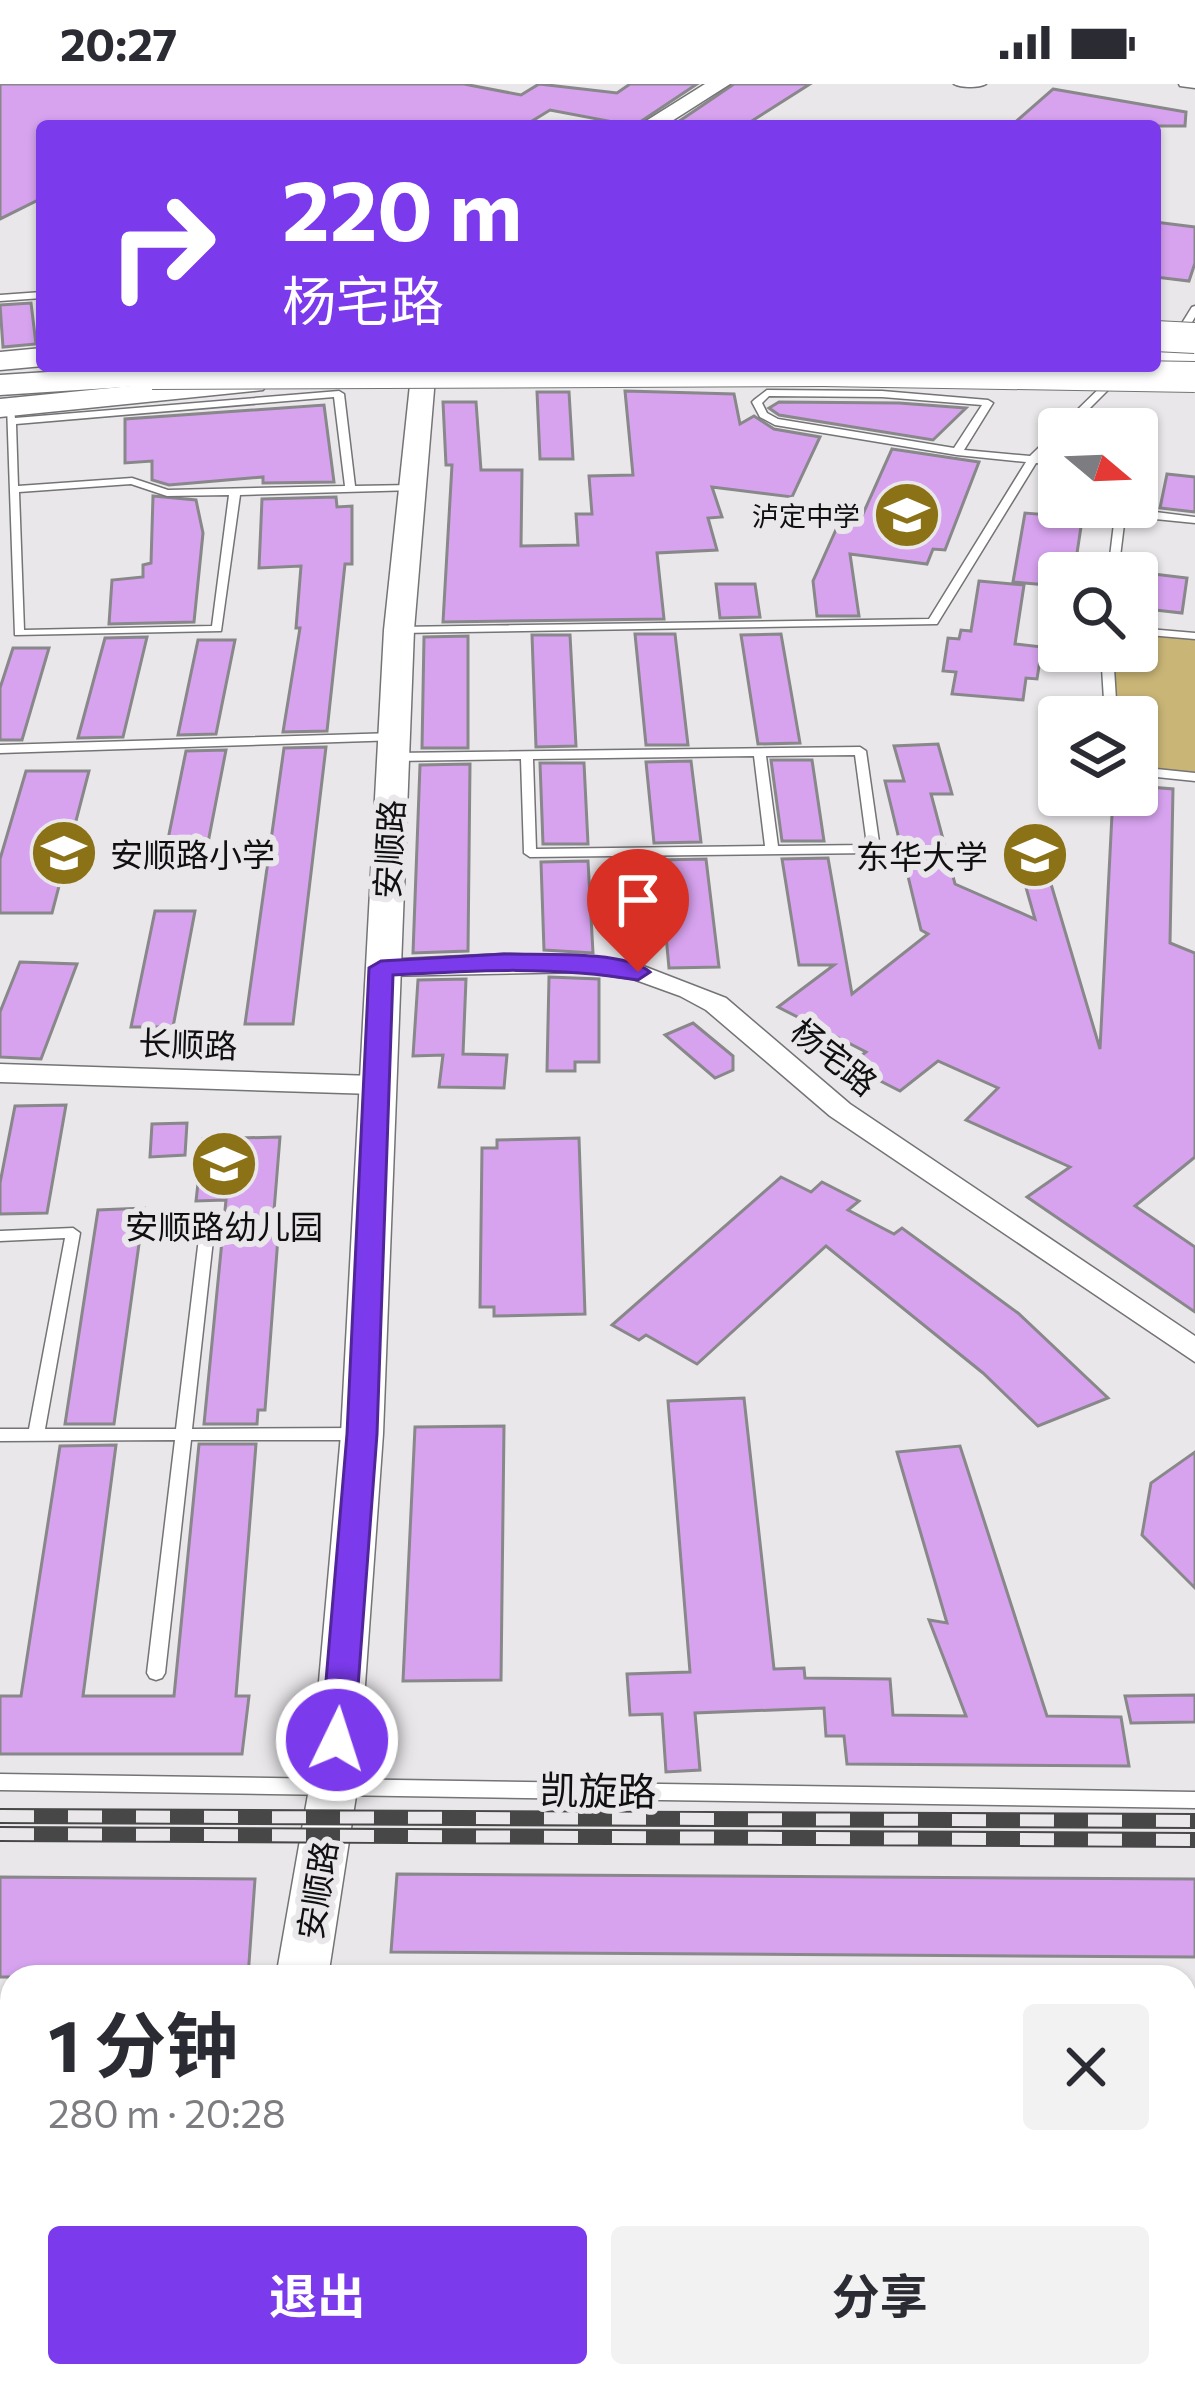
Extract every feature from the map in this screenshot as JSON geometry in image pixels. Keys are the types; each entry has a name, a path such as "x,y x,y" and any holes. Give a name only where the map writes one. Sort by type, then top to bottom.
{"highway":[{"path":"0,372 36,369"},
{"path":"5,405 152,374 204,372"},
{"path":"152,374 1195,376"}],"main road":[{"path":"0,361 36,358"},
{"path":"5,405 379,372"}],"street":[{"path":"659,120 720,84"},
{"name":"安顺路","path":"304,1965 334,1783 362,1434 374,1085 399,630 424,372"},
{"name":"杨宅路","path":"381,968 584,964 638,972 690,990 716,1004 840,1110 1195,1351"},
{"name":"长顺路","path":"0,1073 374,1085"}],"lane":[{"path":"958,84 982,84"},
{"path":"1184,84 1195,86"},
{"path":"1177,345 1195,291"},
{"path":"0,298 36,295"},
{"path":"1084,408 1118,375"},
{"path":"956,452 988,403 813,393 767,393 757,402 763,415 775,422 956,452 1038,460"},
{"path":"235,491 217,629 19,633 14,489 5,405 339,394 350,487"},
{"path":"399,630 933,622 1038,454"},
{"path":"14,489 132,482 167,493 412,488"},
{"path":"1158,515 1195,520"},
{"path":"1158,633 1195,636"},
{"path":"0,749 395,747 527,755 860,751 874,849 530,853 527,755"},
{"path":"759,752 772,850"},
{"path":"1158,773 1195,777"},
{"path":"156,1672 209,1213"},
{"path":"0,1236 73,1233 36,1435"},
{"path":"0,1435 362,1434"},
{"name":"凯旋路","path":"0,1782 334,1783 1195,1800"}],"shaded area":[{"path":"1158,633 1195,636 1195,777 1158,773 1158,696 1110,696 1108,672 1158,672"}],"building":[{"path":"0,84 464,84 521,95 539,84 617,93 630,84 697,84 643,120 602,120 550,110 534,120 36,120 36,201 0,219"},
{"path":"734,84 810,84 753,120 681,120"},
{"path":"1053,89 1186,112 1185,126 1161,126 1161,120 1018,120"},
{"path":"1161,223 1195,227 1195,263 1189,281 1161,278"},
{"path":"31,303 36,344 3,347 0,305"},
{"path":"625,391 734,394 740,424 754,416 774,429 820,437 792,497 712,487 722,517 708,518 717,550 657,553 664,619 443,622 452,465 446,465 443,402 476,402 481,470 522,470 521,546 578,545 576,514 592,514 589,476 633,475"},
{"path":"537,392 569,392 573,459 540,459"},
{"path":"779,402 966,408 933,440 779,415 769,408"},
{"path":"324,405 334,482 263,483 263,477 169,485 152,480 152,461 125,463 125,419"},
{"path":"892,449 979,462 945,550 933,549 927,564 850,554 859,616 817,616 813,581 843,514 845,523 858,525"},
{"path":"1167,474 1195,477 1195,512 1160,508"},
{"path":"153,496 196,500 203,533 194,622 109,624 112,580 143,577 143,565 151,563"},
{"path":"336,497 337,507 352,506 352,564 345,564 327,731 283,732 300,628 296,628 301,566 259,568 262,499"},
{"path":"1025,513 1038,514 1038,528 1081,528 1077,552 1038,552 1038,584 1013,582"},
{"path":"1158,575 1187,578 1182,613 1158,610"},
{"path":"979,581 1024,585 1015,644 1038,647 1038,672 1037,679 1026,678 1023,700 952,694 956,672 943,671 948,638 959,639 961,630 971,631"},
{"path":"716,584 755,584 760,617 720,618"},
{"path":"635,634 675,634 688,745 646,745"},
{"path":"781,634 800,743 758,744 741,635"},
{"path":"532,635 570,635 576,746 536,747"},
{"path":"468,636 468,748 422,748 424,637"},
{"path":"147,637 123,737 78,738 105,638"},
{"path":"198,640 235,640 216,734 178,735"},
{"path":"13,648 49,648 22,740 0,740 0,688"},
{"path":"938,744 952,794 931,794 955,884 1035,919 1025,884 1051,884 1100,1049 1112,816 1158,816 1158,788 1173,789 1170,943 1195,953 1195,1157 1135,1206 1195,1247 1195,1312 1027,1197 1070,1167 966,1120 998,1088 938,1061 900,1091 849,1065 866,1052 778,1007 834,965 799,965 782,859 828,858 852,994 928,934 921,930 885,781 904,781 894,746"},
{"path":"326,747 293,1024 245,1024 284,748"},
{"path":"226,750 206,853 165,854 186,751"},
{"path":"771,760 812,760 824,841 782,841"},
{"path":"691,761 701,842 654,843 646,762"},
{"path":"540,763 584,763 588,844 543,844"},
{"path":"470,764 468,951 413,953 420,765"},
{"path":"26,771 89,771 52,913 0,913 0,859"},
{"path":"706,859 719,967 669,968 659,860"},
{"path":"588,861 593,953 544,950 541,862"},
{"path":"155,911 195,911 173,1027 131,1027"},
{"path":"20,962 77,964 41,1059 0,1057 0,1012"},
{"path":"549,977 599,979 599,1062 575,1062 575,1071 547,1071"},
{"path":"466,979 463,1054 507,1055 504,1088 439,1087 443,1055 413,1056 418,980"},
{"path":"693,1023 733,1056 733,1070 715,1078 665,1035"},
{"path":"66,1105 47,1213 0,1214 0,1183 15,1106"},
{"path":"187,1123 185,1155 150,1157 152,1124"},
{"path":"280,1137 274,1211 280,1211 265,1410 258,1410 257,1424 204,1424 226,1200 196,1201 203,1139"},
{"path":"579,1138 585,1314 494,1316 494,1307 480,1307 482,1148 497,1148 497,1140"},
{"path":"781,1177 811,1192 822,1182 859,1201 848,1210 894,1234 902,1228 1018,1313 1108,1398 1038,1426 983,1373 826,1246 697,1364 646,1335 639,1340 612,1325"},
{"path":"144,1208 114,1424 65,1424 98,1210"},
{"path":"744,1398 774,1669 804,1668 805,1678 890,1679 893,1715 966,1716 929,1620 947,1623 897,1452 960,1446 1047,1716 1121,1717 1129,1766 847,1764 844,1736 826,1736 824,1708 695,1713 700,1770 666,1772 662,1714 630,1715 627,1674 690,1672 668,1401"},
{"path":"504,1426 501,1680 403,1681 415,1427"},
{"path":"199,1444 256,1444 236,1696 249,1696 242,1754 0,1754 0,1696 21,1696 60,1446 116,1445 83,1696 174,1696"},
{"path":"1195,1452 1195,1588 1142,1535 1151,1483"},
{"path":"1195,1695 1195,1722 1131,1723 1125,1696"},
{"path":"397,1874 1195,1879 1195,1957 391,1952"},
{"path":"0,1877 255,1879 249,1965 0,1965"}],"railway":[{"path":"0,1816 1195,1821"},
{"path":"0,1834 1195,1840"}],"place":[{"name":"泸定中学","path":"907,515"},
{"name":"安顺路小学","path":"64,853"},
{"name":"东华大学","path":"1035,855"},
{"name":"安顺路幼儿园","path":"224,1164"}],"route":[{"path":"337,1740 362,1434 381,968 504,962 584,964 638,972"}]}
